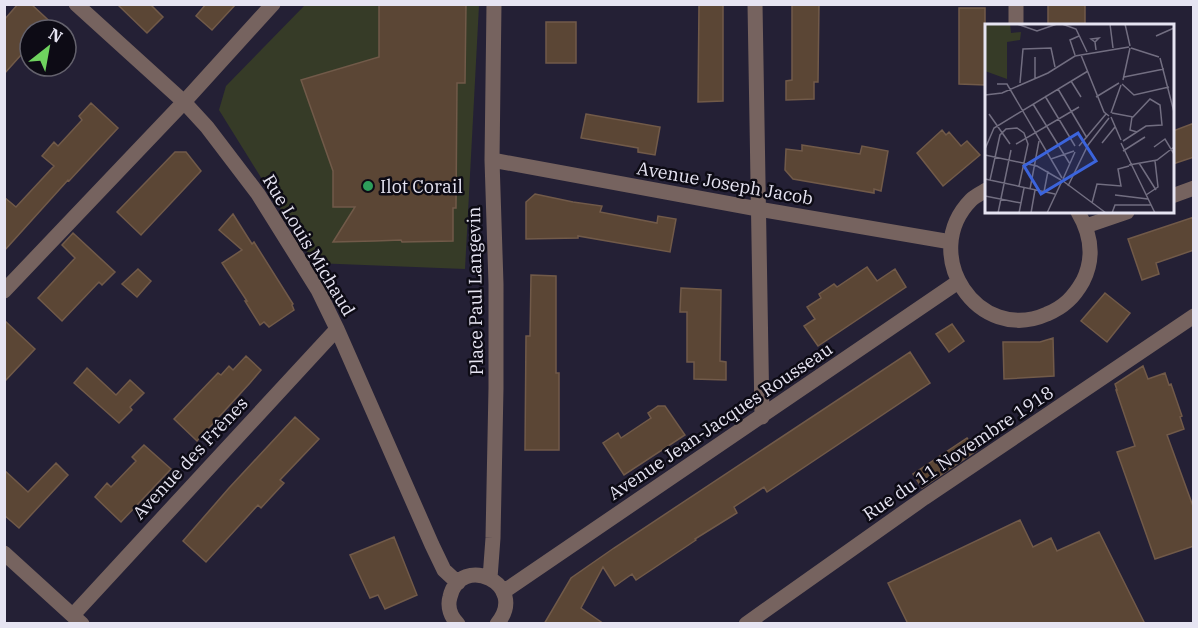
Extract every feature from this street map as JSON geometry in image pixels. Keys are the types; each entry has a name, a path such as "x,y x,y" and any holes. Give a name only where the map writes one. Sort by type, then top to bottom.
{"street":[{"name":"Rue Louis Michaud","path":"76,4 184,102 207,127 258,195 318,290 419,518 444,570 458,583"},
{"path":"4,291 184,102 273,4"},
{"name":"Place Paul Langevin","path":"490,578 496,388 496,284 492,160 494,4"},
{"path":"755,4 762,417"},
{"path":"1016,4 1016,24"},
{"name":"Avenue Joseph Jacob","path":"492,160 951,242"},
{"path":"1174,196 1194,188"},
{"path":"985,191 972,200 958,219 951,242 951,263 958,282 972,301 991,314 1014,320 1037,319 1059,309 1076,293 1087,273 1091,249 1086,226 1079,213"},
{"path":"1086,226 1124,213"},
{"name":"Avenue Jean-Jacques Rousseau","path":"503,592 958,282"},
{"name":"Rue du 11 Novembre 1918","path":"746,624 915,504 1194,316"},
{"name":"Avenue des Frênes","path":"77,619 337,329"},
{"path":"4,553 77,619"},
{"path":"455,623 450,610 450,594 466,577 482,575 495,582 506,600 503,616 497,624"}],"green space":[{"name":"Ilot Corail","path":"305,5 479,5 465,269 314,263 219,110 226,86"}],"building":[{"path":"18,4 31,4 46,18 18,18 18,58 4,74 4,20"},
{"path":"117,4 150,4 163,17 147,33"},
{"path":"206,4 236,4 212,30 196,16"},
{"path":"379,4 466,4 465,83 457,83 456,208 453,208 453,241 333,242 355,207 333,207 333,171 301,80 379,57"},
{"path":"792,4 819,4 818,82 814,82 814,99 786,100 786,81 792,80"},
{"path":"1048,4 1085,4 1085,24 1048,24"},
{"path":"699,5 723,5 723,101 698,102"},
{"path":"959,8 985,8 985,85 959,84"},
{"path":"546,22 576,22 576,63 546,63"},
{"path":"91,103 118,128 4,251 4,197 16,207 54,166 42,156 54,142 58,146 82,120 79,116"},
{"path":"586,114 660,127 655,155 638,152 638,148 581,138"},
{"path":"1194,123 1194,157 1174,164 1174,131"},
{"path":"942,130 946,135 949,132 961,146 967,141 980,155 943,186 917,153"},
{"path":"802,145 860,154 862,146 888,151 881,191 874,189 874,193 793,179 785,170 786,149 802,151"},
{"path":"175,152 186,152 201,171 141,235 117,212"},
{"path":"535,194 602,206 600,212 657,223 658,216 676,219 670,252 578,236 578,238 526,239 526,202"},
{"path":"233,214 252,244 254,242 293,304 294,310 269,327 264,322 260,325 222,263 242,250 219,230"},
{"path":"1194,217 1194,250 1156,263 1159,274 1142,280 1128,239"},
{"path":"73,233 115,272 102,285 99,282 62,321 38,298 75,258 62,245"},
{"path":"867,267 877,281 895,269 906,287 818,346 804,326 815,319 807,307 821,298 819,294 834,284 837,287"},
{"path":"138,269 151,281 137,297 122,284"},
{"path":"531,275 556,276 559,450 525,450 526,336 530,336"},
{"path":"681,288 721,290 720,361 726,362 726,380 694,379 694,362 687,362 687,312 680,312"},
{"path":"1105,293 1130,313 1107,342 1081,321"},
{"path":"4,320 35,349 4,382"},
{"path":"952,324 964,341 949,352 936,334"},
{"path":"1053,338 1054,376 1004,379 1003,342 1040,342"},
{"path":"910,352 930,383 767,492 764,487 734,507 737,513 636,580 632,574 615,586 603,567 581,608 604,624 544,624 571,578"},
{"path":"246,356 261,370 197,441 174,419 218,373 221,375 229,366 233,370"},
{"path":"1143,366 1148,379 1165,373 1169,385 1171,384 1184,429 1167,435 1194,509 1194,546 1155,559 1117,452 1135,446 1115,384"},
{"path":"87,368 116,395 130,380 144,393 119,423 74,383"},
{"path":"658,406 665,406 685,435 624,475 603,443 618,433 621,438 651,418 648,413"},
{"path":"295,417 319,439 280,480 284,483 261,508 258,505 206,562 183,541"},
{"path":"967,438 976,451 922,488 913,474"},
{"path":"144,445 171,469 121,522 95,497 107,483 111,487 136,461 132,457"},
{"path":"56,463 68,475 19,528 4,515 4,470 28,492"},
{"path":"1020,520 1033,547 1051,538 1057,551 1099,532 1145,624 908,624 888,583"},
{"path":"394,537 417,595 385,609 378,595 370,598 350,555"}],"place":[{"name":"Ilot Corail","path":"368,186"}]}
